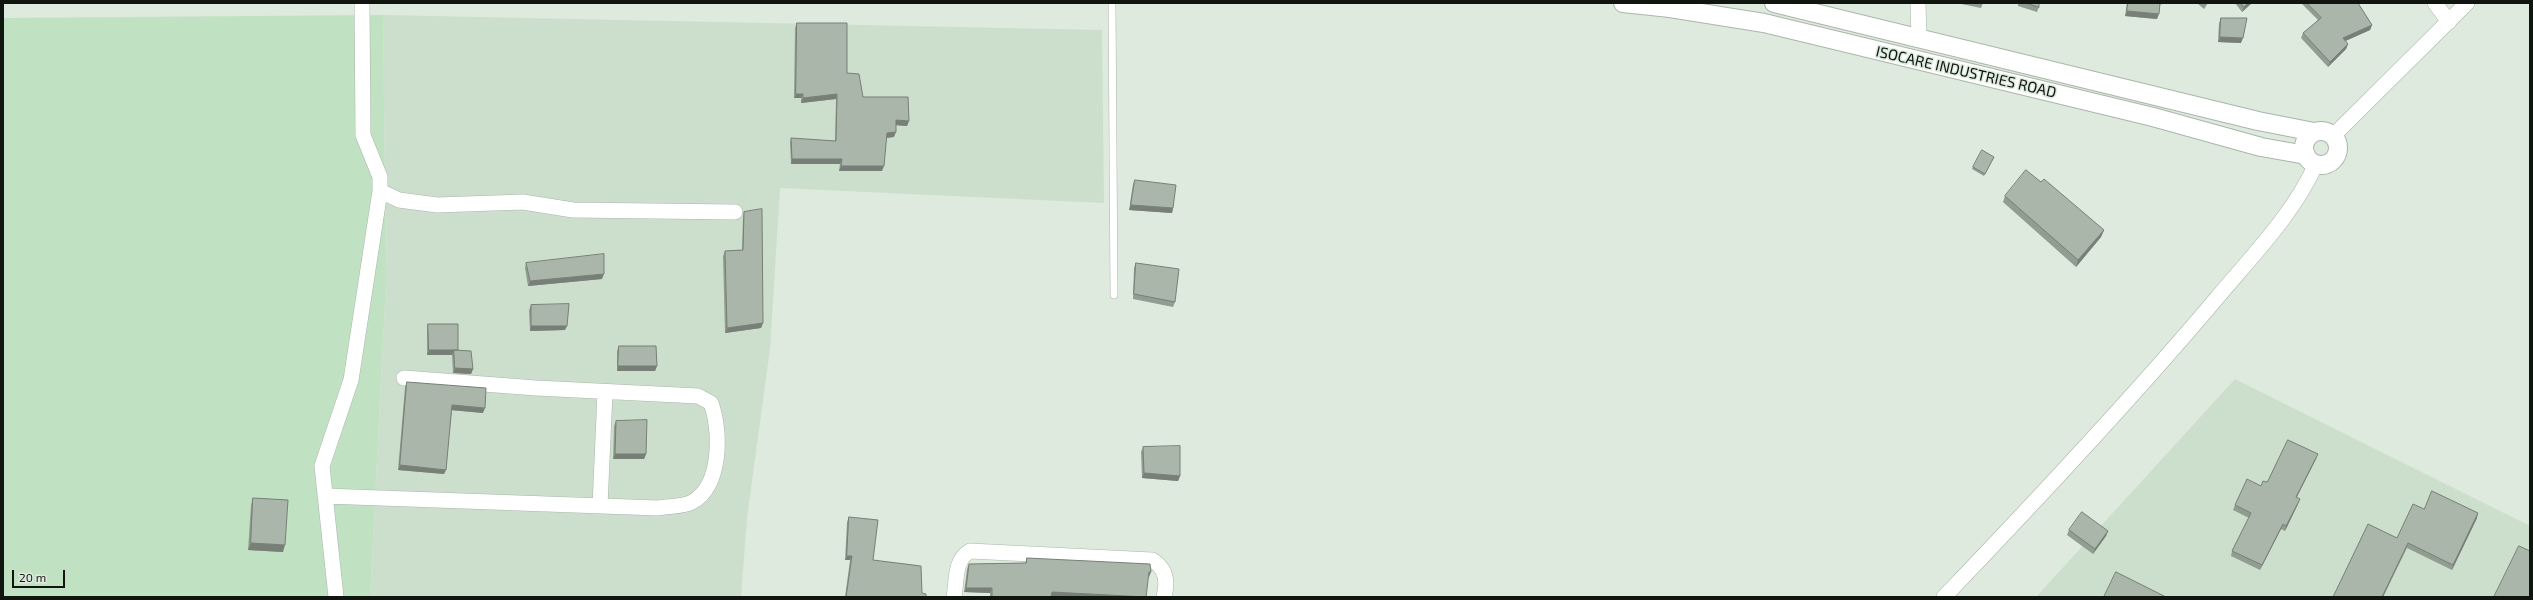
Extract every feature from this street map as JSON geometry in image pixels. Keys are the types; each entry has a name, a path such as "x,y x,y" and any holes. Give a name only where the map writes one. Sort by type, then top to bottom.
{"street":[{"path":"336,597 322,466 351,380 380,191 380,176 363,135 362,3"},
{"name":"ISOCARE INDUSTRIES ROAD","path":"1623,3 1670,8 1764,24 2153,117 2261,147 2311,159"},
{"name":"ISOCARE INDUSTRIES ROAD","path":"1774,3 1919,37 2258,121 2314,132"},
{"path":"1918,3 1919,37"},
{"path":"2434,3 2449,22"},
{"path":"2334,136 2467,3"},
{"path":"1944,597 2033,503 2183,338 2287,215 2304,190 2311,159 2306,140 2314,132 2325,131 2334,136 2338,146 2336,155 2326,164 2311,159"},
{"path":"380,191 399,200 436,205 515,202 573,210 735,212"},
{"path":"325,496 658,508 691,503 704,491 711,476 719,442 717,417 711,403 698,396 605,392 404,378"},
{"path":"600,506 605,392"},
{"path":"954,597 959,563 963,555 970,551 1152,560 1162,566 1165,575 1164,597"}],"lane":[{"path":"1112,3 1114,295"}],"shaded area":[{"path":"383,15 1102,30 1104,203 780,188 770,349 747,518 741,597 370,597 386,283"},
{"path":"2235,379 2530,526 2530,597 2036,597"}],"green space":[{"path":"383,15 386,283 370,597 3,597 3,18"}],"building":[{"path":"2026,3 2039,3 2039,7"},
{"path":"2128,3 2160,3 2159,14 2127,11"},
{"path":"2241,3 2248,3 2244,7"},
{"path":"2307,3 2358,3 2372,25 2343,38 2348,44 2330,62 2303,33 2321,18"},
{"path":"2221,18 2247,18 2243,38 2220,37"},
{"path":"797,23 847,23 847,73 859,74 863,97 908,97 909,121 896,120 896,132 887,133 884,166 841,166 842,159 792,159 791,138 836,141 837,94 803,98 803,94 796,94"},
{"path":"1982,150 1994,157 1985,174 1973,167"},
{"path":"2026,170 2041,182 2044,179 2104,230 2078,260 2005,196"},
{"path":"1135,180 1176,185 1173,208 1131,205"},
{"path":"762,209 763,323 727,328 725,251 743,250 744,212"},
{"path":"604,254 604,274 530,281 526,263"},
{"path":"1136,263 1179,269 1175,302 1134,294"},
{"path":"569,304 567,326 531,326 531,305"},
{"path":"428,324 458,324 458,350 429,350"},
{"path":"619,346 656,346 657,366 618,366"},
{"path":"454,350 471,351 473,369 455,368"},
{"path":"407,382 486,388 485,408 452,405 446,470 400,465"},
{"path":"647,420 646,454 615,454 616,421"},
{"path":"2288,440 2318,454 2296,497 2300,499 2286,526 2283,524 2262,565 2232,551 2251,513 2235,505 2247,479 2261,486 2263,481 2267,482"},
{"path":"1180,446 1180,476 1144,473 1143,447"},
{"path":"2432,491 2478,513 2453,565 2408,543 2382,597 2333,597 2368,524 2397,538 2413,504 2424,509"},
{"path":"253,498 288,500 285,545 251,543"},
{"path":"2082,512 2108,531 2095,549 2069,530"},
{"path":"849,517 878,520 873,560 921,566 922,593 926,594 926,597 846,597 852,556 847,556"},
{"path":"2519,546 2530,551 2530,597 2494,597"},
{"path":"1027,558 1150,564 1151,572 1149,572 1146,597 1052,592 1051,597 992,597 992,588 966,588 969,564 1026,563"},
{"path":"2116,572 2166,597 2104,597"}]}
